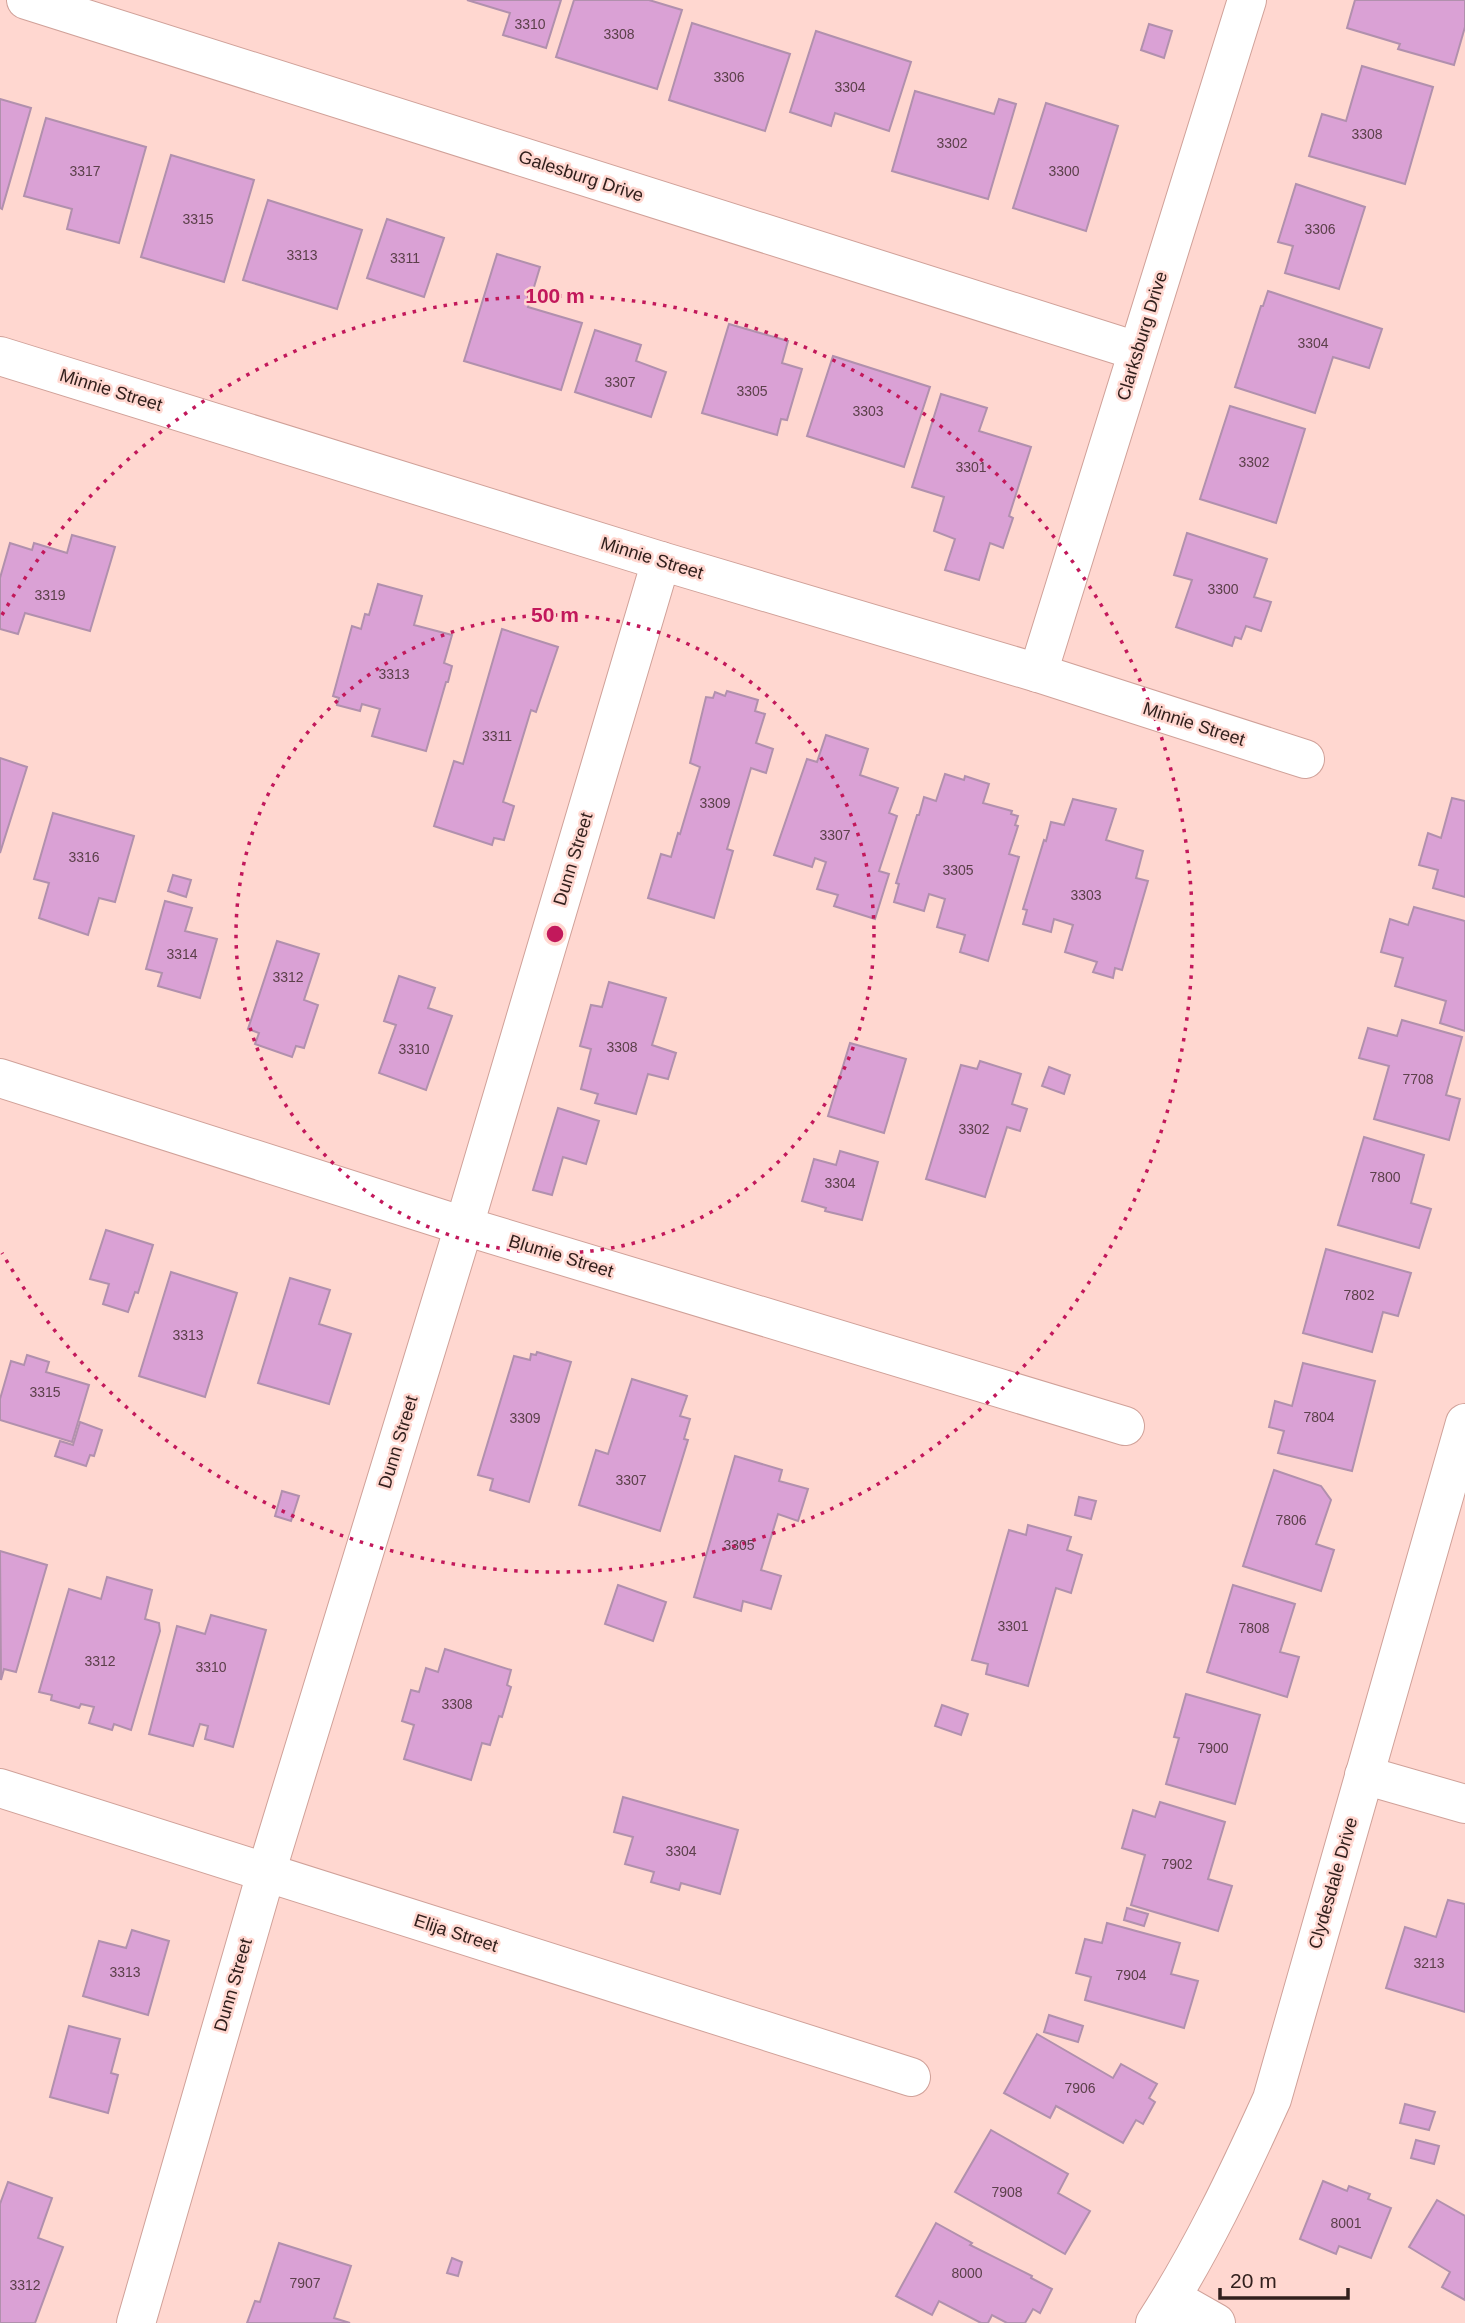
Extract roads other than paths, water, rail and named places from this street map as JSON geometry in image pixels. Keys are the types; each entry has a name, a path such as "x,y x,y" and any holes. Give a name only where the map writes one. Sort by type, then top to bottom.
{"street":[{"name":"Galesburg Drive","path":"26,0 1137,351"},
{"name":"Clarksburg Drive","path":"1038,673 1247,0"},
{"name":"Minnie Street","path":"0,356 661,561 1038,673 1305,759"},
{"name":"Dunn Street","path":"136,2323 266,1872 464,1226 661,561"},
{"name":"Blumie Street","path":"0,1078 464,1226 1125,1426"},
{"name":"Clydesdale Drive","path":"1163,2310 1231,2189 1272,2099 1465,1423"},
{"path":"1364,1775 1465,1804"},
{"name":"Elija Street","path":"0,1788 911,2077"},
{"path":"1163,2310 1216,2323"}]}
